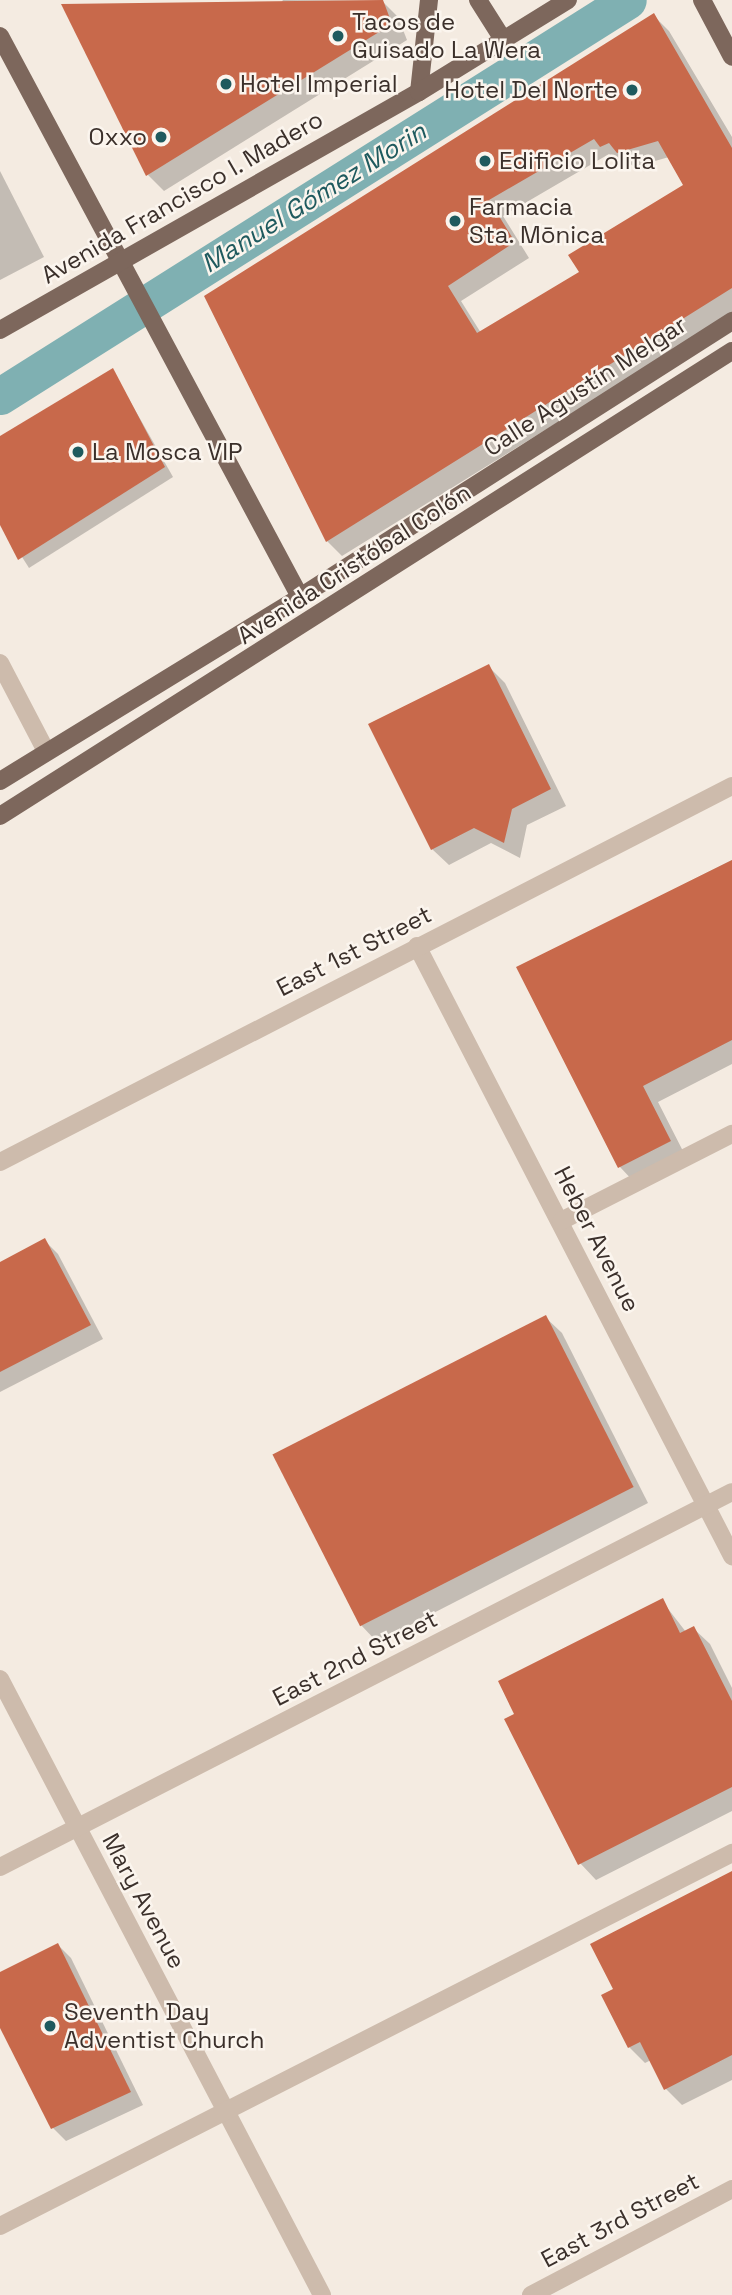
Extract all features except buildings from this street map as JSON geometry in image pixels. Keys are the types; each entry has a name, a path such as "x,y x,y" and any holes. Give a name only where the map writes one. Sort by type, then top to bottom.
{"main road":[{"path":"419,92 429,0"},
{"path":"478,0 504,41"},
{"name":"Avenida Francisco I. Madero","path":"0,330 419,92 568,0"},
{"path":"702,0 732,57"},
{"path":"0,37 300,597"},
{"name":"Calle Agustín Melgar","path":"0,781 300,597 732,321"},
{"name":"Avenida Cristóbal Colón","path":"0,816 732,351"}],"street":[{"path":"0,663 46,751"},
{"name":"East 1st Street","path":"0,1162 732,786"},
{"name":"Heber Avenue","path":"417,946 732,1556"},
{"path":"561,1221 732,1134"},
{"name":"East 2nd Street","path":"0,1867 732,1492"},
{"name":"Mary Avenue","path":"0,1679 322,2295"},
{"path":"0,2226 732,1853"},
{"name":"East 3rd Street","path":"531,2295 732,2189"}],"waterway":[{"name":"Manuel Gómez Morin","path":"0,396 628,0"}],"place":[{"name":"Tacos de Guisado La Wera","path":"338,36"},
{"name":"Hotel Imperial","path":"226,84"},
{"name":"Hotel Del Norte","path":"632,90"},
{"name":"Oxxo","path":"161,137"},
{"name":"Edificio Lolita","path":"485,161"},
{"name":"Farmacia Sta. Mōnica","path":"455,221"},
{"name":"La Mosca VIP","path":"78,452"},
{"name":"Seventh Day Adventist Church","path":"50,2026"}]}
